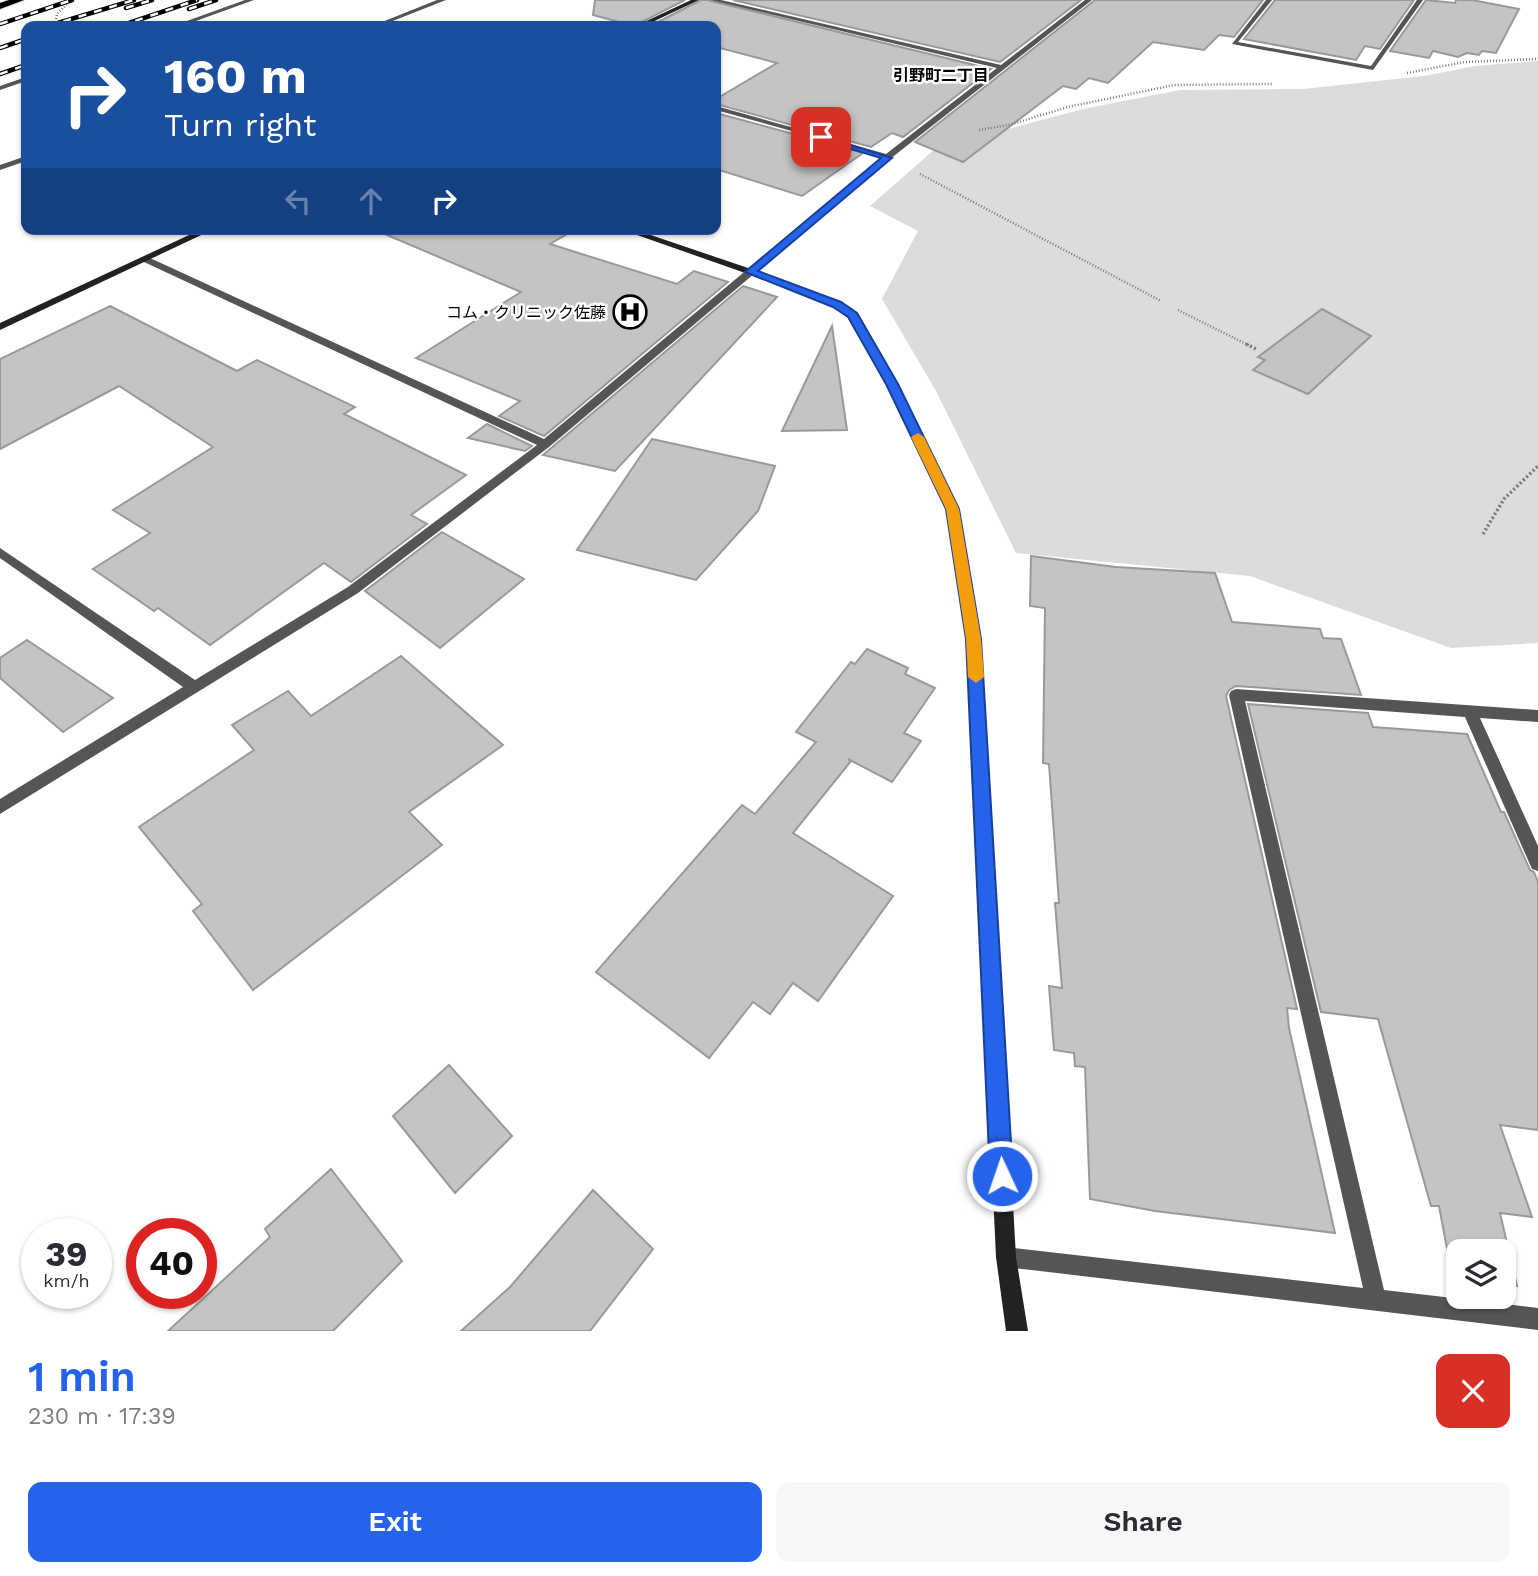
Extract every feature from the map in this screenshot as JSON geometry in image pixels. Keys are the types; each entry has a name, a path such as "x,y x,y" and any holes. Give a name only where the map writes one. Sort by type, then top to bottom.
{"highway":[{"path":"0,6 19,0"}],"street":[{"path":"190,21 251,0"},
{"path":"388,21 443,0"},
{"path":"650,21 696,0"},
{"path":"713,0 1002,66"},
{"path":"0,807 352,590 545,444 887,158 1089,0"},
{"path":"1269,0 1234,43 1373,68 1420,0"},
{"path":"0,88 21,81"},
{"path":"721,109 874,151 887,158"},
{"path":"0,168 21,160"},
{"path":"0,327 198,235"},
{"path":"642,235 751,272 837,305 853,315 892,384 953,509 974,639 1006,1256 1017,1331"},
{"path":"147,260 545,444"},
{"path":"0,552 195,688"},
{"path":"1376,1300 1236,695 1538,716"},
{"path":"1470,711 1538,864"},
{"path":"1006,1256 1538,1319"}],"path":[{"path":"56,19 57,14 71,0"},
{"path":"1396,74 1465,62 1538,59"},
{"path":"927,127 967,132 1174,85 1282,84"},
{"path":"910,169 1161,301"},
{"path":"1178,310 1258,350"},
{"path":"1483,534 1504,499 1538,466"}],"shaded area":[{"path":"1538,61 1538,643 1451,648 1250,576 1016,553 936,391 882,299 918,231 870,206 936,148 1083,109 1180,90 1303,89 1424,76 1475,66"}],"building":[{"path":"595,0 685,0 644,21 615,21 593,15"},
{"path":"701,0 707,0 991,69 903,137 892,133 871,147 721,105 721,96 777,63 721,48 721,21 660,21"},
{"path":"733,0 1081,0 1000,62"},
{"path":"1095,0 1263,0 1234,37 1219,35 1204,50 1153,42 1108,83 1089,78 1076,89 1063,86 963,162 915,142"},
{"path":"1275,0 1414,0 1380,49 1365,46 1356,60 1244,39"},
{"path":"1426,0 1455,3 1456,0 1472,0 1519,9 1496,53 1482,51 1479,55 1467,53 1458,57 1433,51 1429,58 1390,51"},
{"path":"721,114 863,153 802,196 721,171"},
{"path":"387,235 566,235 550,244 677,284 694,271 728,282 544,436 499,416 520,401 416,358 521,292"},
{"path":"743,286 777,297 615,471 543,455"},
{"path":"110,306 237,371 257,360 355,407 344,414 466,475 411,515 427,524 351,582 324,563 210,645 158,608 154,611 93,569 150,533 113,510 213,447 119,386 0,449 0,359"},
{"path":"1322,309 1371,336 1308,394 1253,370 1265,360 1258,357"},
{"path":"832,326 847,430 782,431"},
{"path":"487,424 532,446 525,451 468,438"},
{"path":"652,439 775,466 758,511 696,580 577,550"},
{"path":"442,532 524,579 440,648 365,591"},
{"path":"1031,556 1116,567 1215,573 1232,622 1320,629 1323,638 1341,639 1361,695 1236,686 1229,690 1226,696 1297,1009 1287,1008 1289,1028 1335,1233 1155,1211 1090,1199 1085,1067 1075,1066 1074,1053 1054,1050 1049,986 1062,988 1055,903 1059,903 1049,764 1043,763 1045,608 1030,606"},
{"path":"27,640 113,698 63,732 0,678 0,658"},
{"path":"867,649 908,668 905,674 935,688 904,733 921,741 892,782 848,759 851,761 793,833 893,896 818,1001 793,983 770,1014 753,1002 709,1058 596,972 742,805 755,814 816,742 796,732 851,662 855,664"},
{"path":"401,656 503,745 409,812 442,845 253,990 193,911 202,904 139,827 254,750 232,725 288,691 311,716"},
{"path":"1248,704 1368,713 1373,727 1467,734 1501,812 1504,812 1538,882 1538,1130 1500,1125 1532,1217 1500,1213 1506,1239 1446,1239 1446,1243 1439,1206 1431,1206 1378,1019 1321,1012"},
{"path":"449,1065 512,1136 455,1193 393,1116"},
{"path":"331,1169 402,1261 333,1331 168,1331 192,1309 217,1309 217,1286 270,1237 265,1229"},
{"path":"593,1190 653,1249 590,1331 461,1331 510,1287"}],"railway":[{"path":"0,24 72,0"},
{"path":"65,21 134,0"},
{"path":"126,8 152,0"},
{"path":"135,21 197,0"},
{"path":"189,9 216,0"},
{"path":"0,48 21,41"},
{"path":"0,74 21,67"}],"slow traffic":[{"path":"918,437 953,509 974,639 976,677"}],"place":[{"name":"コム・クリニック佐藤","path":"630,312"}],"district":[{"name":"引野町二丁目","path":"941,75"}],"route":[{"path":"821,137 874,151 887,158 751,272 837,305 853,315 892,384 953,509 974,639 1002,1176"}]}
